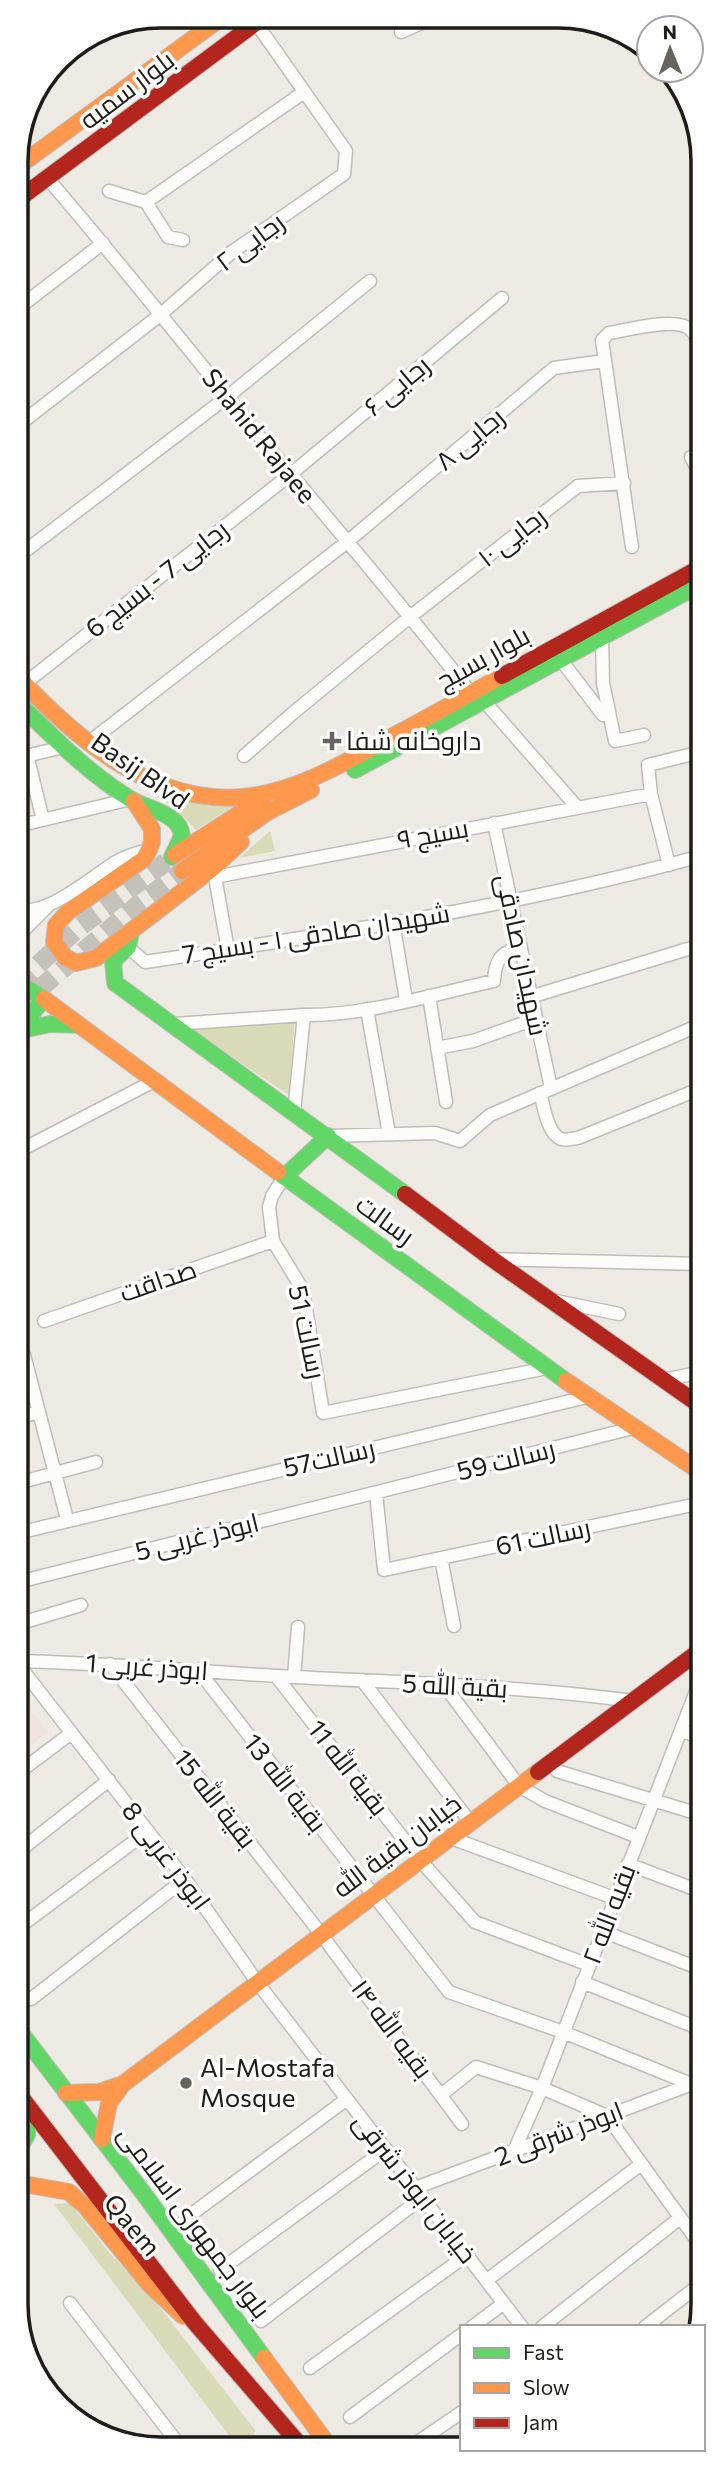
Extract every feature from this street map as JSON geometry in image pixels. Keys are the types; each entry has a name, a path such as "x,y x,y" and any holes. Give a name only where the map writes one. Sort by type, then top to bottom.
{"main road":[{"name":"بلوار سمیه","path":"28,159 208,28"},
{"name":"بلوار سمیه","path":"28,193 250,28"},
{"name":"بلوار بسیج","path":"646,606 691,575"},
{"name":"بلوار بسیج","path":"291,792 470,692 627,615 691,587"},
{"name":"بلوار بسیج","path":"291,792 371,763 602,638 627,615"},
{"path":"28,687 88,743 137,774 169,788 221,799 291,792"},
{"name":"Basij Blvd","path":"28,713 107,783 176,822 182,829 183,838 172,857 245,808 291,792"},
{"path":"182,871 268,812 291,792"},
{"path":"133,800 151,822 154,836 152,848 144,859 60,918 54,934 56,947 76,963 96,958 129,939 253,831 285,808 291,792"},
{"name":"رسالت","path":"129,939 113,961 115,983 328,1136 492,1259 691,1399"},
{"name":"رسالت","path":"28,989 547,1368 691,1465"},
{"path":"28,1018 44,999"},
{"path":"28,1029 50,1024 78,1025"},
{"path":"284,1177 328,1136"},
{"name":"خیابان بقیة الله","path":"102,2139 109,2104 123,2084 691,1657"},
{"name":"بلوار جمهوری اسلامی","path":"28,2042 322,2437"},
{"name":"خیابان بقیة الله","path":"66,2093 91,2093 123,2084"},
{"path":"28,2106 195,2323 287,2437"},
{"name":"Qaem","path":"28,2185 69,2192 85,2206 150,2285 177,2312 195,2323"}],"street":[{"path":"146,202 304,92 266,28"},
{"path":"401,32 410,28"},
{"name":"رجایی ۲","path":"28,418 160,315 232,251 344,174 346,151 304,92"},
{"name":"Shahid Rajaee","path":"48,179 411,616 470,692"},
{"path":"108,191 146,202 168,237 183,240"},
{"path":"28,301 103,243"},
{"path":"28,549 227,397 370,282"},
{"name":"رجایی ۶","path":"291,474 502,298"},
{"path":"632,547 602,340 609,333 676,323 691,331"},
{"name":"رجایی ۸","path":"88,743 347,542 554,368 604,361"},
{"name":"رجایی 7 - بسیج 6","path":"28,674 291,474"},
{"name":"رجایی ۱۰","path":"244,756 411,616 578,486 624,483"},
{"path":"602,638 603,683 615,741 644,735"},
{"path":"561,660 603,715 609,711"},
{"path":"484,701 577,807"},
{"path":"28,756 64,747"},
{"path":"669,865 651,794 648,765 691,754"},
{"path":"28,775 43,820"},
{"name":"بسیج ۹","path":"228,950 215,877 651,794"},
{"path":"28,823 133,800"},
{"name":"شهیدان صادقی","path":"494,823 536,1019 552,1130 561,1139 578,1138 691,1092"},
{"path":"28,926 48,906 119,860 152,848"},
{"name":"شهیدان صادقی ۱ - بسیج 7","path":"129,939 145,962 510,901 617,879 691,859"},
{"path":"28,910 48,906"},
{"path":"393,922 406,1000"},
{"path":"175,1024 304,1014 330,1015 429,996 494,981 496,962 507,951 519,947"},
{"path":"530,997 691,948"},
{"path":"429,996 446,1101"},
{"path":"367,1009 389,1134"},
{"path":"294,1112 304,1014"},
{"path":"437,1048 472,1041 536,1019"},
{"path":"328,1136 435,1133 460,1141 490,1115 691,1029"},
{"path":"28,1146 154,1081"},
{"name":"رسالت 51","path":"284,1177 272,1196 269,1208 273,1241 303,1290 323,1413 547,1368"},
{"name":"صداقت","path":"44,1321 273,1241"},
{"path":"492,1259 691,1264"},
{"path":"549,1299 619,1314"},
{"path":"28,1370 67,1519"},
{"path":"663,1380 691,1374"},
{"name":"رسالت57","path":"28,1530 591,1396"},
{"path":"28,1415 39,1412"},
{"name":"رسالت 59","path":"376,1493 637,1427"},
{"path":"28,1480 96,1462"},
{"name":"رسالت 61","path":"376,1493 384,1570 691,1505"},
{"name":"ابوذر غربی 5","path":"28,1580 376,1493"},
{"path":"442,1558 454,1626"},
{"path":"28,1621 81,1605"},
{"path":"295,1677 298,1627"},
{"name":"ابوذر غربی 1","path":"28,1662 110,1664 276,1676"},
{"name":"بقیة الله 15","path":"110,1664 321,1934"},
{"name":"بقیة الله 13","path":"198,1670 449,1992 691,2080"},
{"name":"ابوذر غربی 8","path":"28,1676 185,1879 257,1982"},
{"name":"بقیة الله 5","path":"276,1676 572,1692 633,1700"},
{"name":"بقیة الله 11","path":"276,1676 419,1860 475,1922 589,1965"},
{"path":"362,1680 470,1822"},
{"path":"444,1685 519,1786 545,1801 638,1837"},
{"name":"بقیه الله ۲","path":"514,2151 542,2088 691,1706"},
{"path":"682,1731 691,1734"},
{"path":"28,1766 71,1734"},
{"path":"556,1771 691,1811"},
{"path":"28,1845 109,1780"},
{"path":"28,1921 148,1831"},
{"path":"451,1838 614,1898"},
{"path":"628,1864 691,1888"},
{"path":"31,1998 185,1879"},
{"path":"602,1931 691,1965"},
{"name":"بقیه الله ۱۴","path":"321,1934 462,2124"},
{"name":"خیابان ابوذر شرقی","path":"257,1982 520,2325"},
{"path":"582,1982 691,2025"},
{"path":"441,2095 476,2067 542,2088 607,2116 691,2233"},
{"name":"ابوذر شرقی 2","path":"261,2321 419,2192 514,2151 691,2084"},
{"path":"185,2219 347,2099"},
{"path":"219,2270 386,2149"},
{"path":"487,2280 640,2165"},
{"path":"545,2325 680,2218"},
{"path":"310,2368 467,2255"},
{"path":"648,2325 691,2291"},
{"path":"70,2303 173,2437"},
{"path":"475,2325 504,2303"},
{"path":"350,2417 460,2335"},
{"path":"425,2437 460,2413"}],"shaded area":[{"path":"28,1707 48,1732 28,1747"}],"green space":[{"path":"134,779 208,806 232,807 196,830 179,812"},
{"path":"270,831 275,851 239,858"},
{"path":"295,1020 289,1095 192,1030"},
{"path":"70,2203 108,2251 158,2305 255,2430 252,2437 230,2437 54,2204"}],"tunnel":[{"path":"28,974 77,929 172,857"},
{"path":"28,999 182,871"}],"traffic: fast":[{"path":"355,770 691,589"},
{"path":"28,712 101,779 132,800 163,813 176,822 182,836 172,857"},
{"path":"131,932 128,947 113,961 115,983 405,1194"},
{"path":"28,989 44,999 28,1018"},
{"path":"28,1029 50,1024 78,1025"},
{"path":"284,1177 328,1136"},
{"path":"278,1172 566,1381"},
{"path":"28,2042 264,2358"}],"traffic: slow":[{"path":"28,159 208,28"},
{"path":"28,687 90,744 147,779 177,790 210,797 243,797 283,789 322,774 502,676"},
{"path":"182,871 268,812 311,790"},
{"path":"175,855 262,799"},
{"path":"134,801 152,829 152,842 144,859 68,912 56,925 54,942 65,957 76,963 96,958 213,868 241,842"},
{"path":"44,999 278,1172"},
{"path":"566,1381 691,1466"},
{"path":"102,2139 109,2103 123,2084 538,1772"},
{"path":"66,2093 99,2092 123,2084"},
{"path":"28,2185 69,2192 85,2206 150,2285 183,2316"},
{"path":"264,2358 322,2437"}],"traffic: jam":[{"path":"28,192 249,28"},
{"path":"502,676 691,572"},
{"path":"405,1194 691,1399"},
{"path":"538,1772 691,1657"},
{"path":"28,2106 195,2323 293,2437"}],"place":[{"name":"داروخانه شفا","path":"332,741"},
{"name":"Al-Mostafa Mosque","path":"186,2083"}]}
